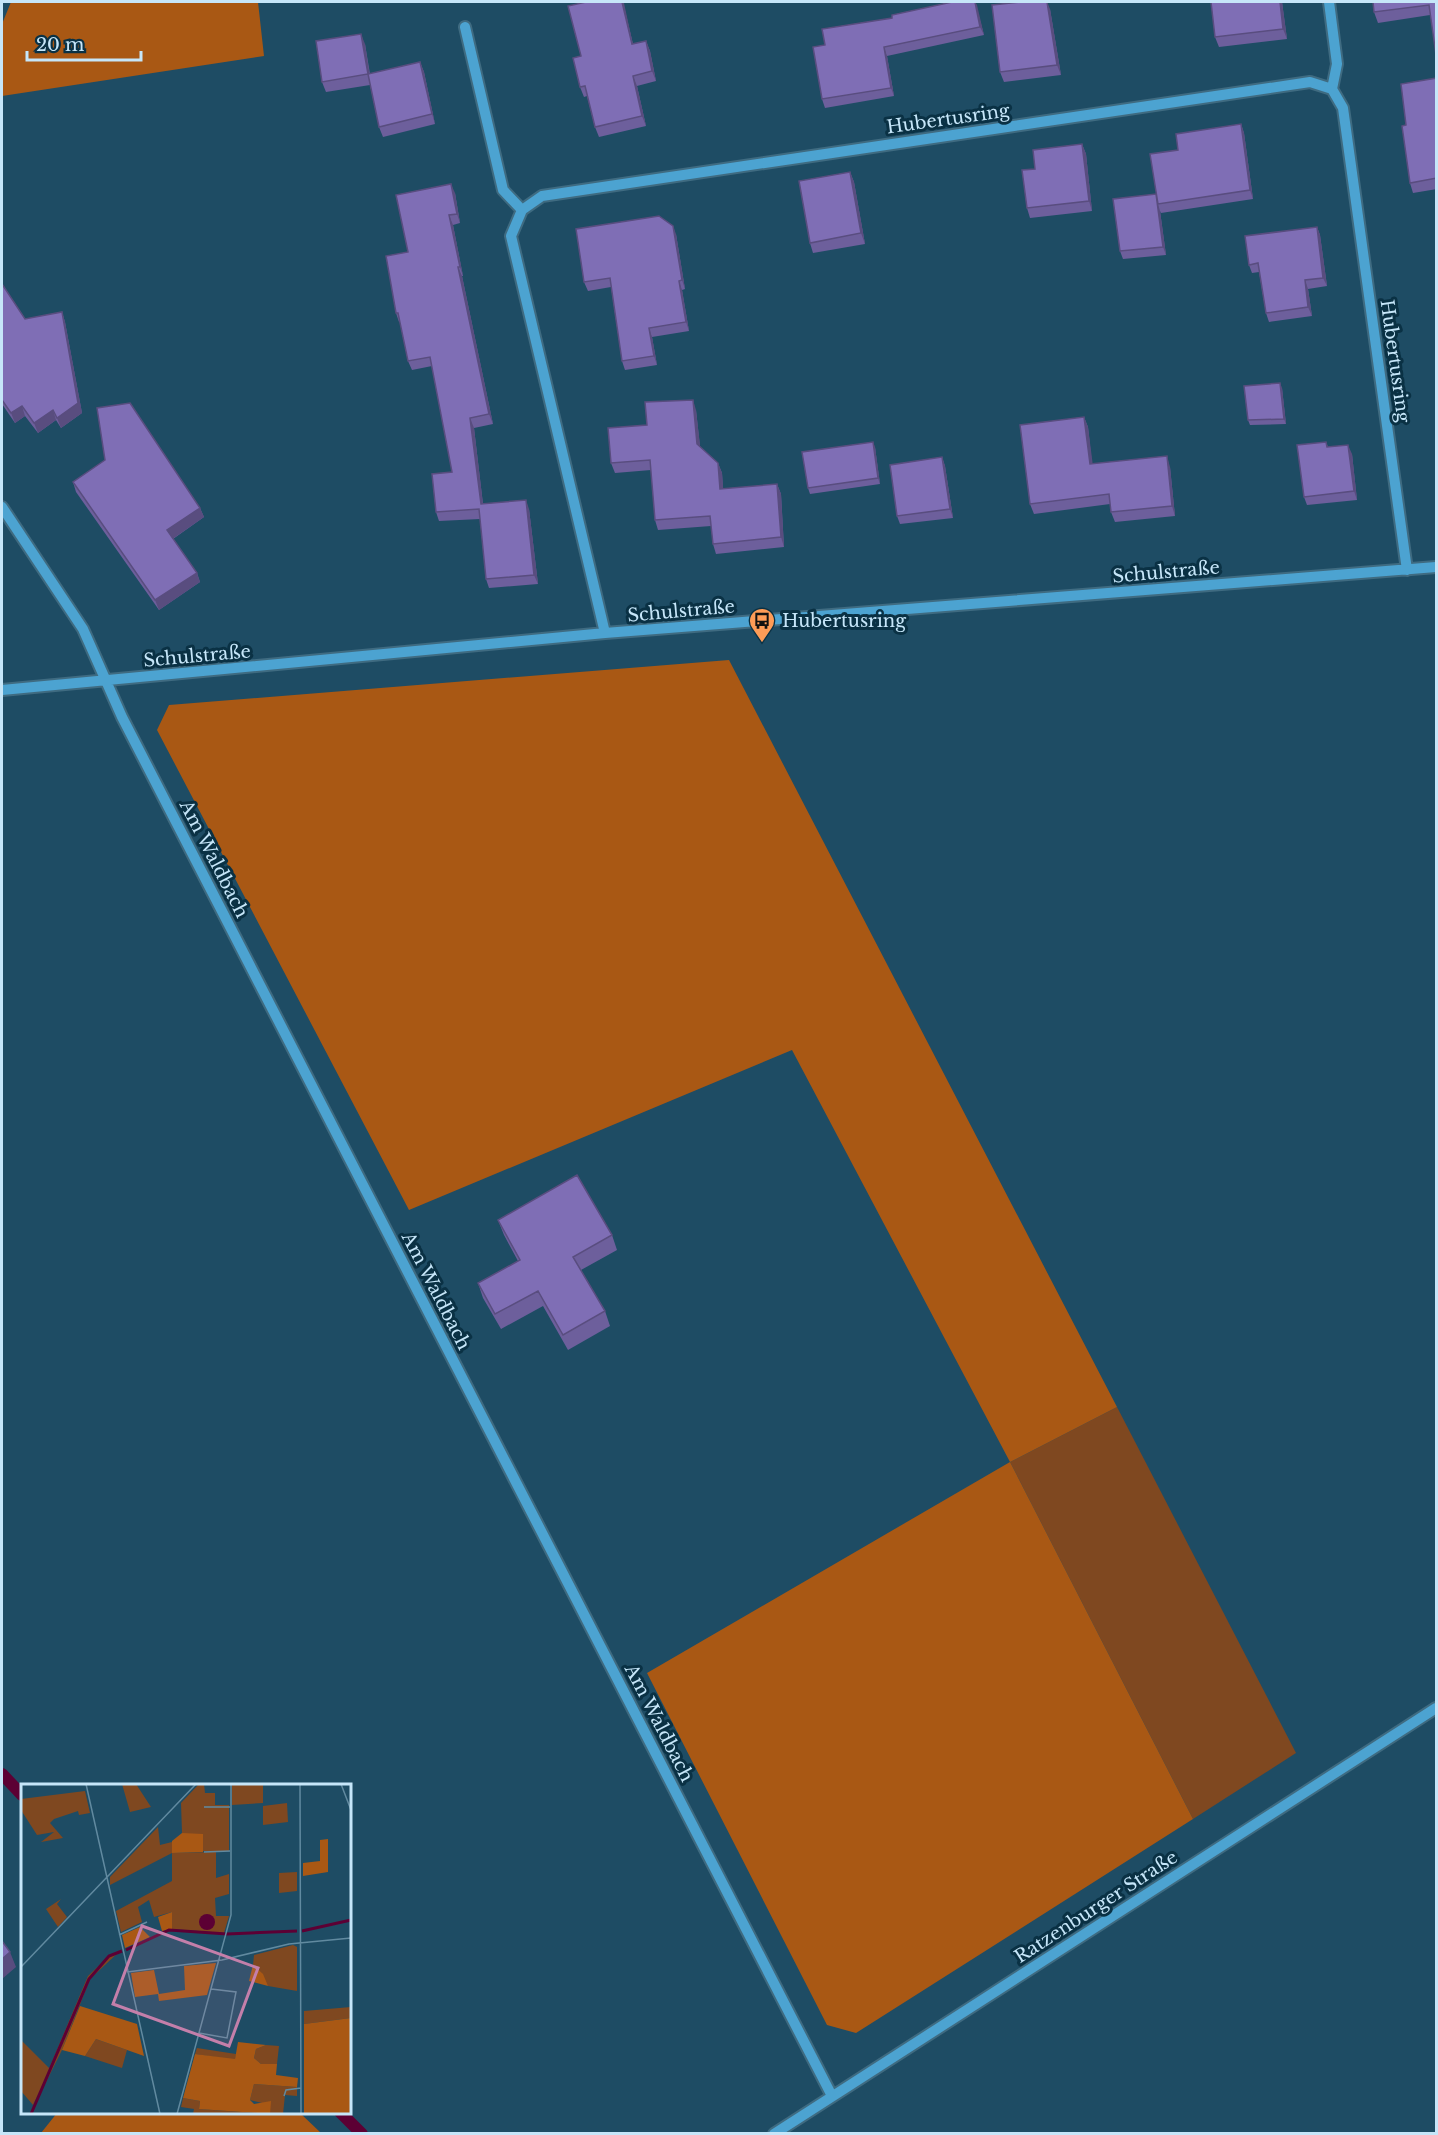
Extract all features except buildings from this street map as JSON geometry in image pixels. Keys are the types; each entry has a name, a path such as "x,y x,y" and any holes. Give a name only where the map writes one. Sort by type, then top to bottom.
{"street":[{"path":"1329,2 1337,64 1332,89"},
{"path":"465,27 503,190 522,210 511,236 605,633"},
{"name":"Hubertusring","path":"522,210 542,196 1310,81 1332,89 1343,108 1407,570"},
{"name":"Am Waldbach","path":"2,507 83,628 122,717 832,2096"},
{"name":"Schulstraße","path":"2,690 605,633 1437,567"},
{"name":"Ratzenburger Straße","path":"774,2133 1437,1708"}],"shaded area":[{"path":"11,2 258,2 264,56 2,96 2,24"},
{"path":"729,660 1117,1407 1010,1462 792,1050 409,1210 157,730 169,705"},
{"path":"1117,1407 1296,1753 1193,1819 1010,1462"},
{"path":"1010,1462 1193,1819 856,2033 827,2025 647,1673"},
{"path":"56,2114 301,2114 321,2133 41,2133"}],"waterway":[{"path":"2,1774 21,1794"},
{"path":"342,2114 362,2134"}],"place":[{"name":"Hubertusring","path":"762,644"}]}
